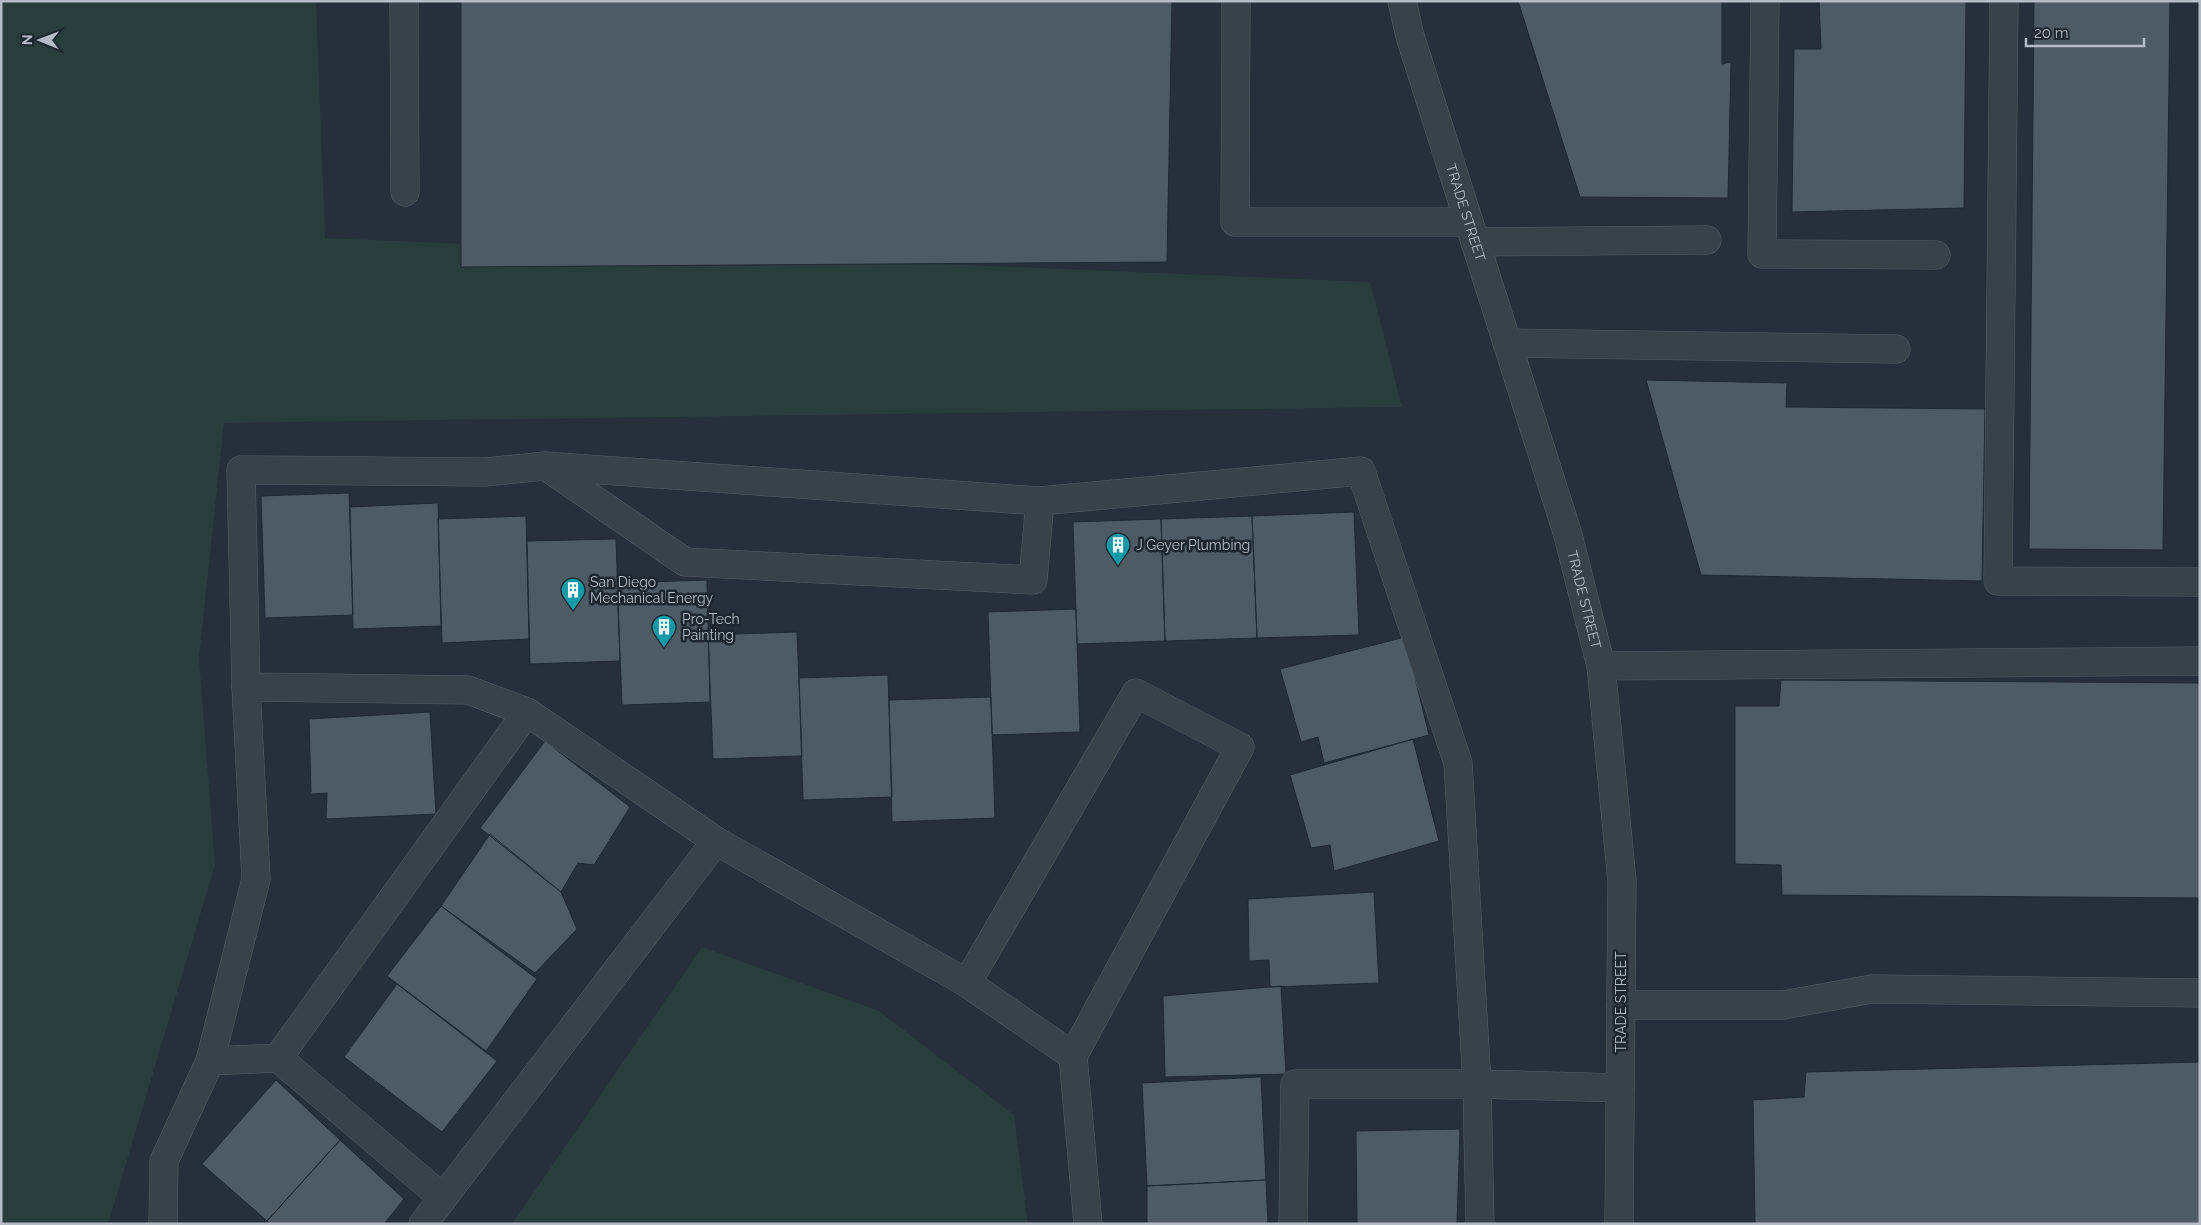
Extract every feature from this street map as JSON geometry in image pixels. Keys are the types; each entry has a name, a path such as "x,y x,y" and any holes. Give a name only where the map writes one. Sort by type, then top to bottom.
{"street":[{"path":"404,1 405,192"},
{"path":"1236,1 1235,222 1707,240"},
{"name":"TRADE STREET","path":"1402,1 1410,36 1568,535 1601,666 1622,880 1619,1224"},
{"path":"1765,1 1762,254 1936,255"},
{"path":"2004,1 1998,581 2200,582"},
{"path":"1507,342 1896,349"},
{"path":"546,466 685,562 1032,580 1040,501"},
{"path":"163,1224 164,1161 210,1061 256,879 246,687 241,470 485,472 546,466 1040,501 1361,471 1458,763 1478,1084 1480,1224"},
{"path":"1601,666 2200,661"},
{"path":"246,687 468,690 527,712 716,841 967,983 1073,1056"},
{"path":"967,983 1136,693 1240,747 1073,1056 1088,1224"},
{"path":"278,1058 527,712"},
{"path":"423,1224 716,841"},
{"path":"1621,1005 1783,1004 1872,989 2200,993"},
{"path":"210,1061 278,1058 443,1198"},
{"path":"1293,1224 1295,1084 1478,1084 1620,1088"}],"green space":[{"path":"1,1 316,1 325,238 1370,282 1402,407 224,423 199,658 215,865 108,1224 1,1224"},
{"path":"702,947 879,1011 1014,1115 1028,1224 512,1224"}],"building":[{"path":"461,1 1172,1 1167,262 461,267"},
{"path":"1518,1 1722,1 1722,64 1731,62 1728,198 1580,197"},
{"path":"1819,1 1966,1 1964,208 1792,212 1794,49 1821,49"},
{"path":"2034,1 2170,1 2163,550 2029,549"},
{"path":"1646,380 1787,383 1786,407 1985,409 1982,581 1701,575"},
{"path":"349,493 353,615 265,618 261,496"},
{"path":"438,503 441,626 353,629 350,507"},
{"path":"1354,512 1359,635 1257,638 1252,516"},
{"path":"526,516 529,639 442,643 438,519"},
{"path":"1252,516 1257,638 1165,641 1161,519"},
{"name":"J Geyer Plumbing","path":"1161,519 1165,641 1077,644 1073,522"},
{"name":"San Diego Mechanical Energy","path":"616,539 620,661 530,664 527,541"},
{"name":"Pro-Tech Painting","path":"707,580 710,702 622,705 617,583"},
{"path":"1076,609 1080,732 992,735 988,612"},
{"path":"797,632 802,756 713,759 708,635"},
{"path":"1405,637 1429,735 1324,763 1318,737 1301,742 1280,669"},
{"path":"888,675 892,797 803,800 799,678"},
{"path":"1781,680 2200,683 2200,898 1782,895 1781,865 1735,864 1735,706 1779,706"},
{"path":"991,697 995,818 892,822 889,700"},
{"path":"430,712 436,814 326,819 327,793 311,794 309,719"},
{"path":"1413,739 1439,841 1334,871 1330,845 1311,848 1290,775"},
{"path":"545,741 630,807 594,865 578,863 561,892 480,828"},
{"path":"490,834 561,892 577,929 535,973 441,906"},
{"path":"1374,892 1379,983 1270,987 1269,960 1249,961 1248,899"},
{"path":"441,906 537,979 486,1051 387,976"},
{"path":"397,984 497,1061 442,1132 344,1057"},
{"path":"1281,986 1286,1074 1165,1077 1163,996"},
{"path":"2200,1062 2200,1224 1755,1224 1753,1100 1804,1097 1806,1072"},
{"path":"1261,1077 1266,1180 1147,1186 1142,1083"},
{"path":"276,1080 340,1140 267,1221 202,1164"},
{"path":"1460,1129 1457,1224 1357,1224 1356,1131"},
{"path":"340,1140 404,1199 384,1224 270,1224 267,1221"},
{"path":"1266,1180 1268,1224 1147,1224 1147,1186"}],"place":[{"name":"J Geyer Plumbing","path":"1118,566"},
{"name":"San Diego Mechanical Energy","path":"573,611"},
{"name":"Pro-Tech Painting","path":"664,648"}]}
